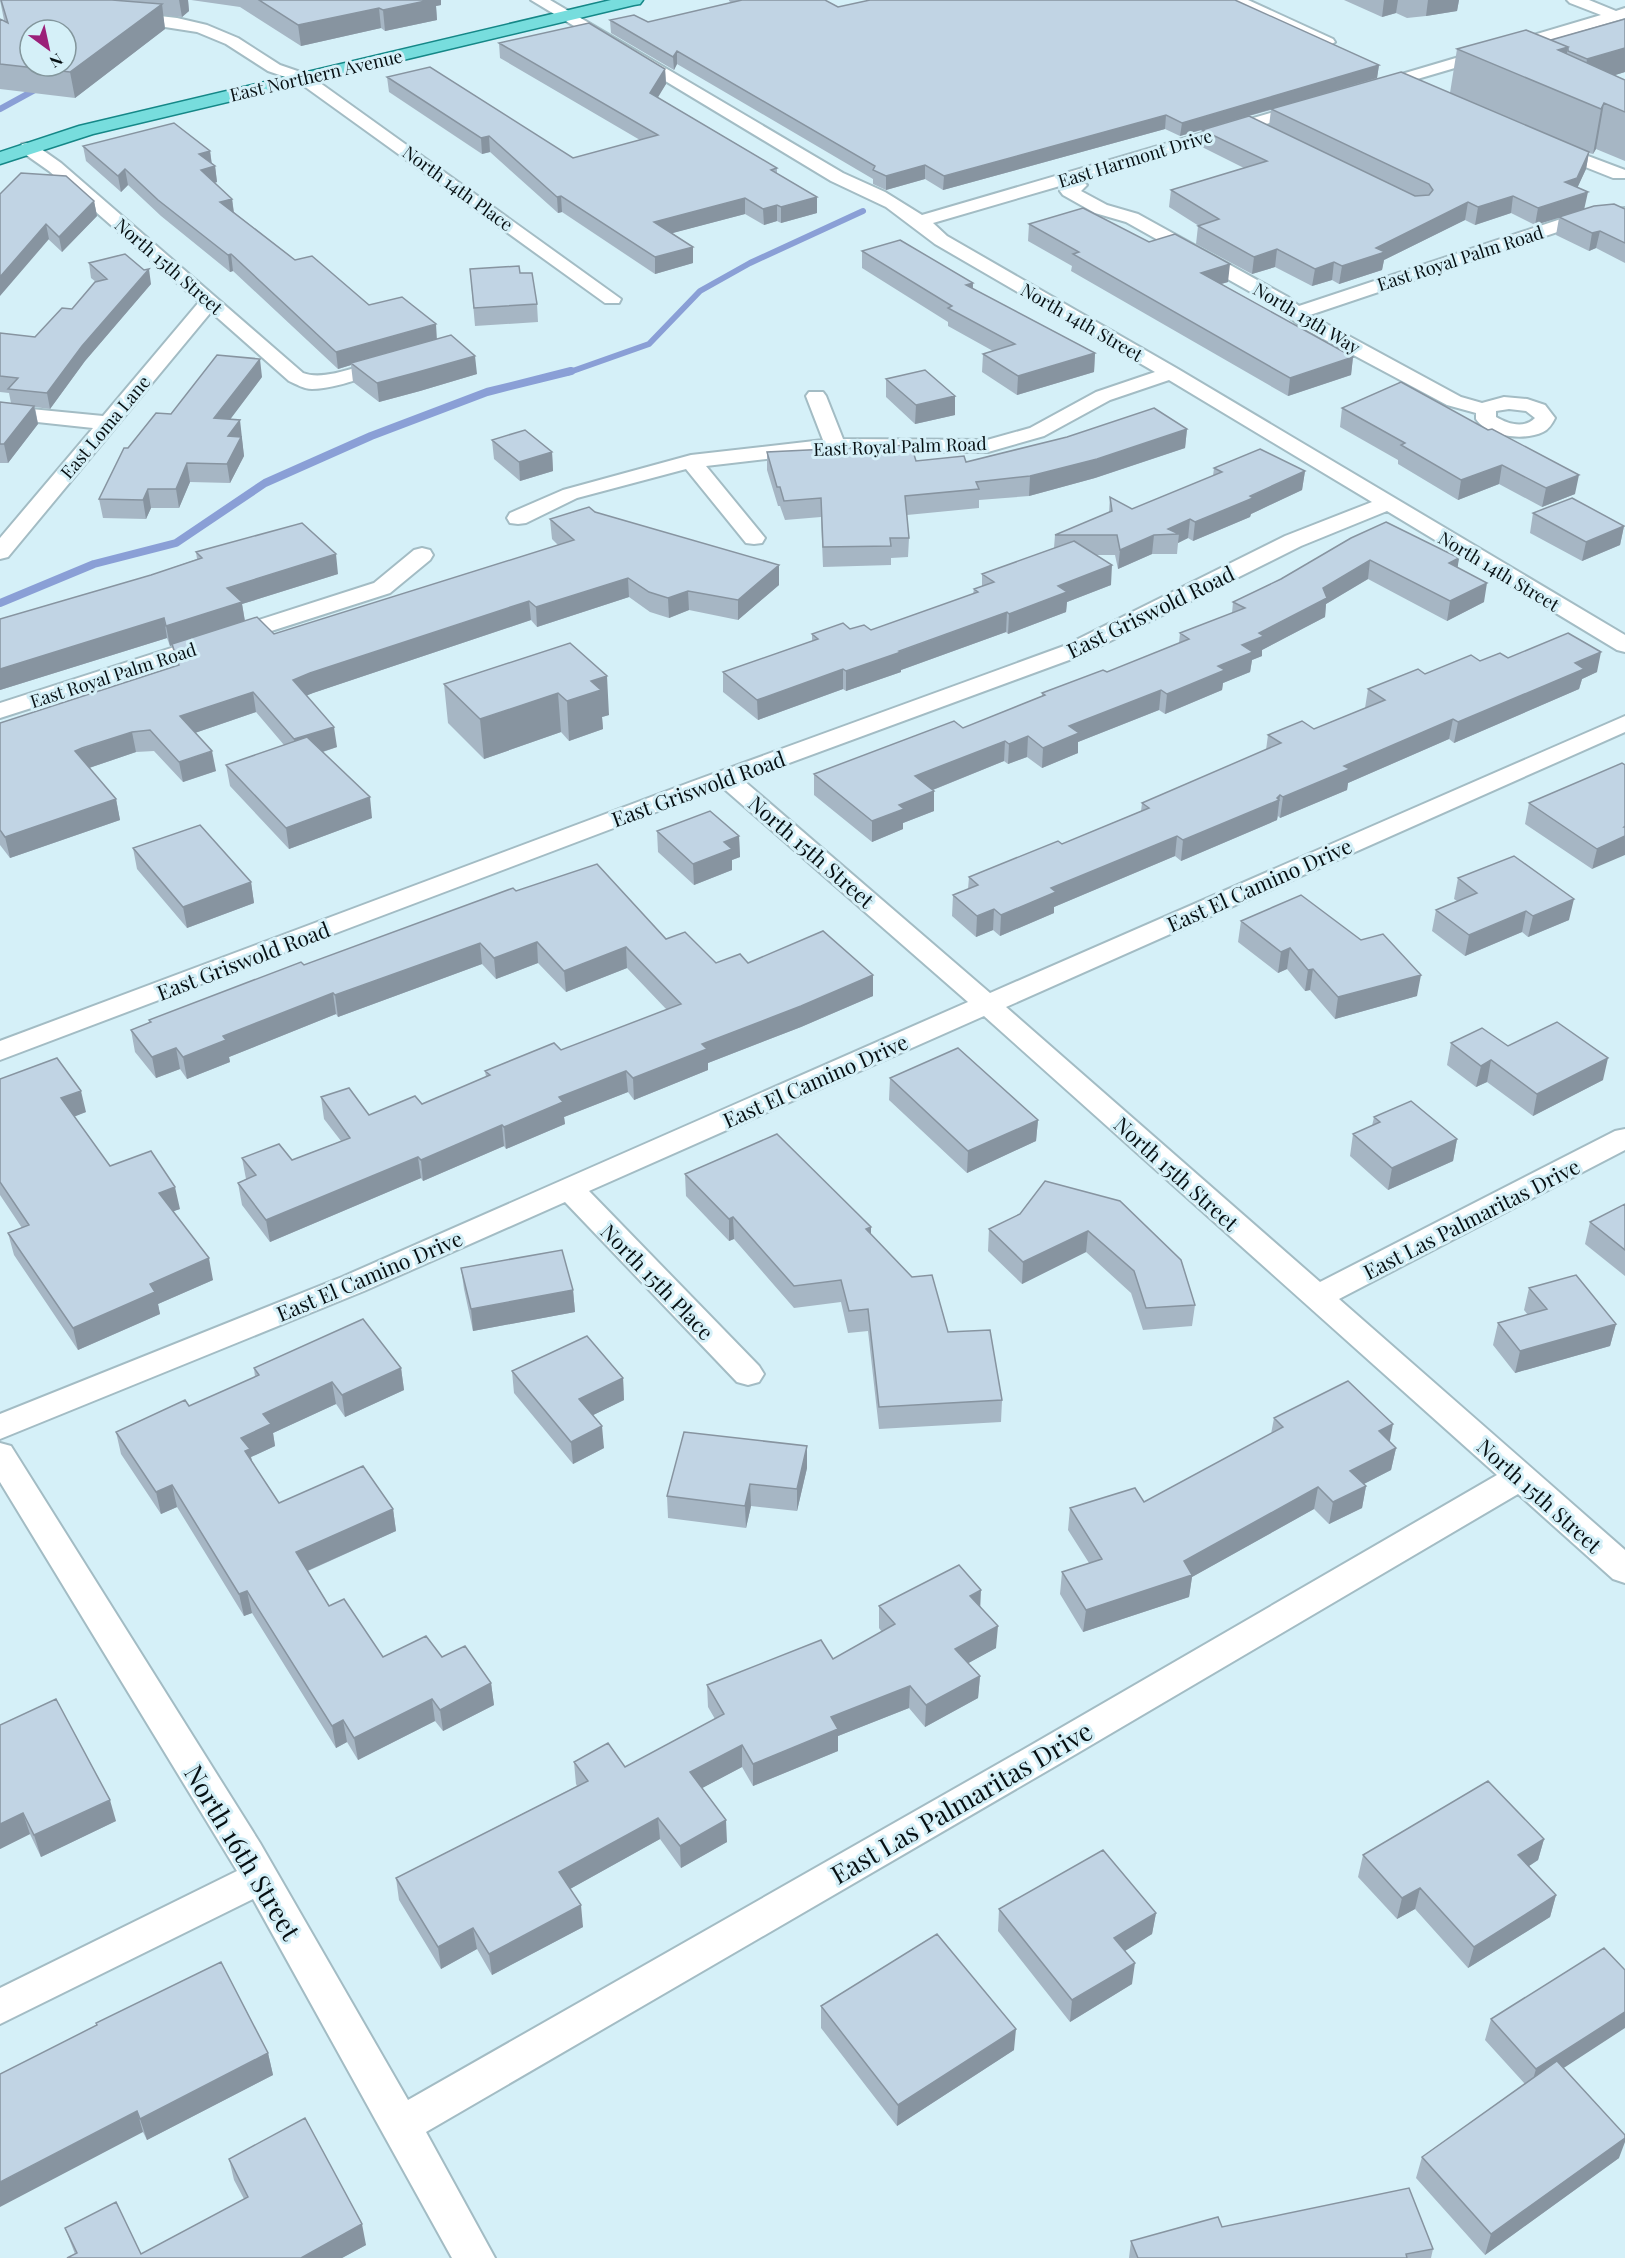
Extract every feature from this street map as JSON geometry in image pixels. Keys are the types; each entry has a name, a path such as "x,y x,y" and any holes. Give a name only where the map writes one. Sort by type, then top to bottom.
{"main road":[{"name":"East Northern Avenue","path":"0,158 140,116 634,0"}],"street":[{"name":"North 14th Street","path":"539,0 837,177 862,187 922,221 941,240 1171,373 1386,504 1625,645"},
{"path":"1236,0 1345,50"},
{"path":"1575,0 1620,14"},
{"name":"North 14th Place","path":"110,12 189,15 218,22 268,45"},
{"name":"North 14th Place","path":"135,14 201,28 232,42 274,68 303,78 612,299"},
{"path":"1357,92 1620,14"},
{"path":"1489,53 1512,63"},
{"name":"North 14th Place","path":"285,56 294,61 303,78"},
{"path":"1382,67 1429,89"},
{"name":"East Harmont Drive","path":"922,221 1072,182 1319,104"},
{"path":"1249,125 1275,137"},
{"path":"1535,140 1619,174"},
{"name":"North 15th Street","path":"28,148 55,167 296,377 311,383 330,380 411,357"},
{"name":"North 13th Way","path":"1132,218 1126,207 1104,189 1072,182 1069,192 1101,210 1132,218 1281,301 1310,324 1454,401 1486,410"},
{"name":"East Royal Palm Road","path":"1296,313 1588,216 1625,213"},
{"name":"East Loma Lane","path":"0,552 210,301"},
{"name":"East Royal Palm Road","path":"518,518 570,494 692,461 835,445 988,446 1037,432 1103,396 1171,373"},
{"path":"816,396 835,445"},
{"path":"0,412 108,423"},
{"path":"692,461 754,538"},
{"name":"East Griswold Road","path":"0,1051 726,778 1072,651 1293,541 1386,504"},
{"name":"East Royal Palm Road","path":"0,711 382,588 422,555"},
{"name":"East El Camino Drive","path":"0,1427 353,1284 1625,723"},
{"name":"North 15th Street","path":"726,778 986,1004 1625,1570"},
{"name":"East Las Palmaritas Drive","path":"1317,1297 1625,1138"},
{"name":"North 15th Place","path":"569,1188 748,1374"},
{"name":"North 16th Street","path":"0,1455 240,1844 474,2258"},
{"name":"East Las Palmaritas Drive","path":"401,2126 1046,1754 1520,1477"},
{"path":"0,2007 259,1878"}],"building":[{"path":"1,0 112,0 162,4 78,66 78,18 18,18 18,66 0,64 0,19 8,23"},
{"path":"259,0 430,0 298,25"},
{"path":"742,0 825,0 838,7 870,0 1235,0 1379,65 1182,123 1166,115 944,176 925,165 886,176 873,170 875,166 677,51 673,57 610,20 634,15 648,22"},
{"path":"1625,19 1625,48 1587,59 1551,40"},
{"path":"589,23 665,69 650,93 777,168 771,170 817,197 781,207 777,205 763,209 745,198 654,222 693,247 655,257 561,196 557,197 489,136 481,138 387,77 430,67 573,158 658,135 499,43"},
{"path":"1526,30 1568,47 1558,50 1625,80 1625,112 1604,103 1601,109 1457,49"},
{"path":"1401,72 1589,152 1577,178 1565,182 1588,192 1538,208 1513,196 1478,207 1468,202 1376,248 1385,252 1342,266 1334,262 1315,269 1277,249 1254,257 1198,226 1219,219 1171,190 1267,161 1202,130 1249,116 1415,196 1429,195 1433,190 1429,184 1271,109"},
{"path":"174,123 210,151 199,154 215,166 201,170 232,199 220,202 295,260 312,256 369,305 402,297 436,324 336,352 231,254 228,255 158,200 125,169 118,176 83,146"},
{"path":"21,173 66,176 94,201 59,237 46,224 0,277 0,194"},
{"path":"1614,204 1625,209 1625,243 1600,231 1592,233 1559,217 1594,206"},
{"path":"1083,208 1149,242 1175,234 1230,264 1201,273 1353,357 1290,378 1073,254 1079,252 1029,224"},
{"path":"900,240 973,283 966,285 1095,353 1018,376 983,354 1015,344 948,308 952,306 862,251"},
{"path":"125,254 144,270 149,269 82,346 47,393 8,389 18,378 0,376 0,333 35,337 62,308 72,309 95,282 107,279 89,263"},
{"path":"519,266 520,273 532,273 537,304 474,308 470,269"},
{"path":"451,335 475,356 377,383 351,363"},
{"path":"217,355 260,359 214,418 240,420 228,436 241,437 227,464 187,463 176,489 148,489 143,500 99,499 124,448 128,448 156,413 171,414"},
{"path":"925,370 955,396 916,405 886,379"},
{"path":"1401,382 1488,430 1492,429 1579,475 1546,488 1502,465 1461,480 1401,445 1405,443 1342,408"},
{"path":"0,402 34,406 4,444 0,444"},
{"path":"1154,408 1187,429 1097,459 1030,476 976,482 979,489 905,496 909,538 890,538 891,546 823,547 821,498 784,501 780,487 777,487 767,452 911,445 916,461 964,456 966,462 1067,437"},
{"path":"525,430 552,452 519,462 492,440"},
{"path":"1260,449 1305,471 1250,496 1253,498 1195,522 1190,519 1168,529 1179,534 1154,535 1120,550 1117,535 1055,535 1112,511 1110,497 1132,509 1222,472 1214,468"},
{"path":"1572,498 1624,526 1586,542 1533,513"},
{"path":"589,507 595,512 779,565 738,600 688,591 668,598 649,592 628,578 536,607 529,601 310,673 293,680 334,727 294,739 253,692 180,716 212,751 179,762 150,730 132,732 82,748 75,751 116,799 5,837 0,830 0,723 179,665 172,644 257,617 274,634 574,540 550,519"},
{"path":"1386,522 1459,558 1449,563 1487,583 1450,601 1370,560 1323,588 1327,598 1259,633 1264,636 1242,645 1253,652 1218,666 1225,670 1167,694 1161,690 1069,726 1079,733 1043,748 1028,736 1009,744 1005,741 915,776 934,791 899,805 904,809 872,821 814,774 954,721 963,728 1045,695 1042,693 1103,670 1107,672 1189,639 1180,633 1245,608 1233,602 1281,579 1351,538"},
{"path":"302,523 336,554 227,588 242,602 166,626 164,618 0,669 0,619 202,558 196,552"},
{"path":"1074,541 1112,565 1058,586 1067,592 1009,614 1007,612 899,651 901,652 846,671 843,669 757,700 723,672 818,639 812,634 843,623 850,629 864,625 871,630 978,592 974,589 994,582 982,574"},
{"path":"1568,633 1601,652 1575,663 1584,669 1458,722 1453,719 1344,766 1350,769 1283,797 1280,795 1277,798 1279,800 1183,840 1177,836 1051,888 1056,892 1001,915 994,909 977,916 953,895 978,885 969,877 1058,841 1062,844 1149,808 1142,803 1281,743 1268,735 1302,721 1314,729 1385,700 1368,689 1418,669 1425,674 1471,655 1480,661 1500,653 1508,658"},
{"path":"570,643 607,676 591,681 601,690 567,701 558,693 480,719 444,684"},
{"path":"307,737 370,797 286,828 226,765"},
{"path":"1622,763 1625,765 1625,836 1597,849 1529,803"},
{"path":"710,811 739,836 724,842 732,849 693,864 657,831"},
{"path":"200,825 251,882 183,907 133,848"},
{"path":"1514,856 1574,899 1533,916 1526,911 1469,935 1436,910 1477,893 1458,878"},
{"path":"597,864 666,939 685,932 716,963 740,954 748,963 823,931 873,975 801,1006 702,1044 707,1049 633,1078 626,1071 559,1097 563,1102 504,1127 502,1125 421,1160 418,1157 266,1220 238,1183 256,1175 242,1158 279,1144 292,1160 350,1138 321,1097 349,1088 369,1115 415,1096 422,1104 490,1075 485,1071 554,1043 561,1050 681,1004 626,947 564,971 537,942 494,958 480,943 335,995 333,993 223,1036 226,1040 183,1057 176,1048 152,1057 131,1030 151,1022 149,1020 301,962 304,965 513,888 516,891"},
{"path":"1301,895 1361,940 1383,934 1421,975 1338,997 1313,969 1308,970 1290,948 1281,952 1241,921"},
{"path":"1557,1022 1608,1058 1537,1094 1491,1060 1481,1066 1451,1043 1482,1028 1508,1046"},
{"path":"958,1048 1038,1120 968,1151 890,1078"},
{"path":"57,1058 81,1091 61,1098 110,1166 151,1151 175,1187 159,1193 209,1258 150,1284 155,1292 73,1328 8,1233 29,1225 0,1182 0,1079"},
{"path":"1411,1101 1457,1139 1392,1168 1353,1134 1380,1122 1374,1117"},
{"path":"777,1134 871,1227 866,1229 912,1277 932,1275 948,1332 990,1330 1002,1400 879,1407 868,1309 849,1311 841,1280 794,1286 733,1217 729,1219 685,1174"},
{"path":"1045,1181 1120,1201 1181,1260 1195,1305 1146,1308 1134,1271 1088,1231 1023,1262 989,1229 1020,1214"},
{"path":"1625,1204 1625,1250 1590,1222"},
{"path":"562,1250 573,1290 471,1309 461,1268"},
{"path":"1576,1275 1616,1324 1520,1351 1498,1323 1547,1309 1529,1288"},
{"path":"363,1319 401,1368 342,1395 332,1382 263,1414 271,1424 241,1438 250,1449 245,1451 279,1503 363,1466 393,1509 296,1552 329,1606 344,1599 383,1657 426,1636 442,1657 465,1646 491,1683 440,1710 432,1699 354,1738 343,1720 332,1726 247,1591 239,1594 172,1485 156,1492 116,1432 185,1400 189,1406 259,1375 254,1368"},
{"path":"587,1336 623,1378 579,1399 602,1426 571,1442 512,1371"},
{"path":"1348,1381 1393,1424 1379,1431 1396,1448 1350,1471 1366,1486 1333,1502 1318,1487 1184,1561 1192,1575 1086,1610 1062,1572 1102,1559 1070,1508 1135,1488 1144,1502 1283,1427 1274,1418"},
{"path":"684,1432 807,1446 797,1489 750,1484 745,1506 667,1496"},
{"path":"959,1565 981,1590 970,1596 998,1626 955,1649 980,1676 926,1705 910,1686 831,1717 838,1729 753,1764 742,1745 690,1772 726,1820 680,1846 658,1818 559,1872 581,1905 489,1954 473,1928 438,1947 396,1878 588,1781 574,1762 608,1743 625,1767 724,1714 707,1685 821,1640 833,1659 895,1624 879,1606"},
{"path":"56,1699 110,1800 34,1835 23,1813 0,1824 0,1725"},
{"path":"1488,1781 1544,1839 1518,1855 1556,1895 1474,1947 1420,1888 1402,1898 1363,1855"},
{"path":"1103,1850 1156,1913 1114,1938 1135,1963 1072,2000 999,1909"},
{"path":"937,1934 1016,2029 898,2105 821,2006"},
{"path":"1604,1948 1625,1970 1625,2012 1536,2069 1491,2019"},
{"path":"221,1962 268,2053 140,2119 137,2111 0,2182 0,2074 97,2025 96,2023"},
{"path":"1557,2061 1625,2135 1625,2138 1491,2234 1422,2157"},
{"path":"305,2118 362,2224 301,2258 67,2258 77,2253 65,2228 116,2202 141,2254 248,2197 229,2159"},
{"path":"1409,2188 1433,2249 1406,2254 1407,2258 1138,2258 1131,2241 1218,2217 1222,2227"}],"waterway":[{"path":"0,109 42,86"},
{"path":"567,373 649,344 700,291 750,263 863,211"},
{"path":"0,603 94,564 176,543 265,483 371,436 487,392 571,371"}]}
